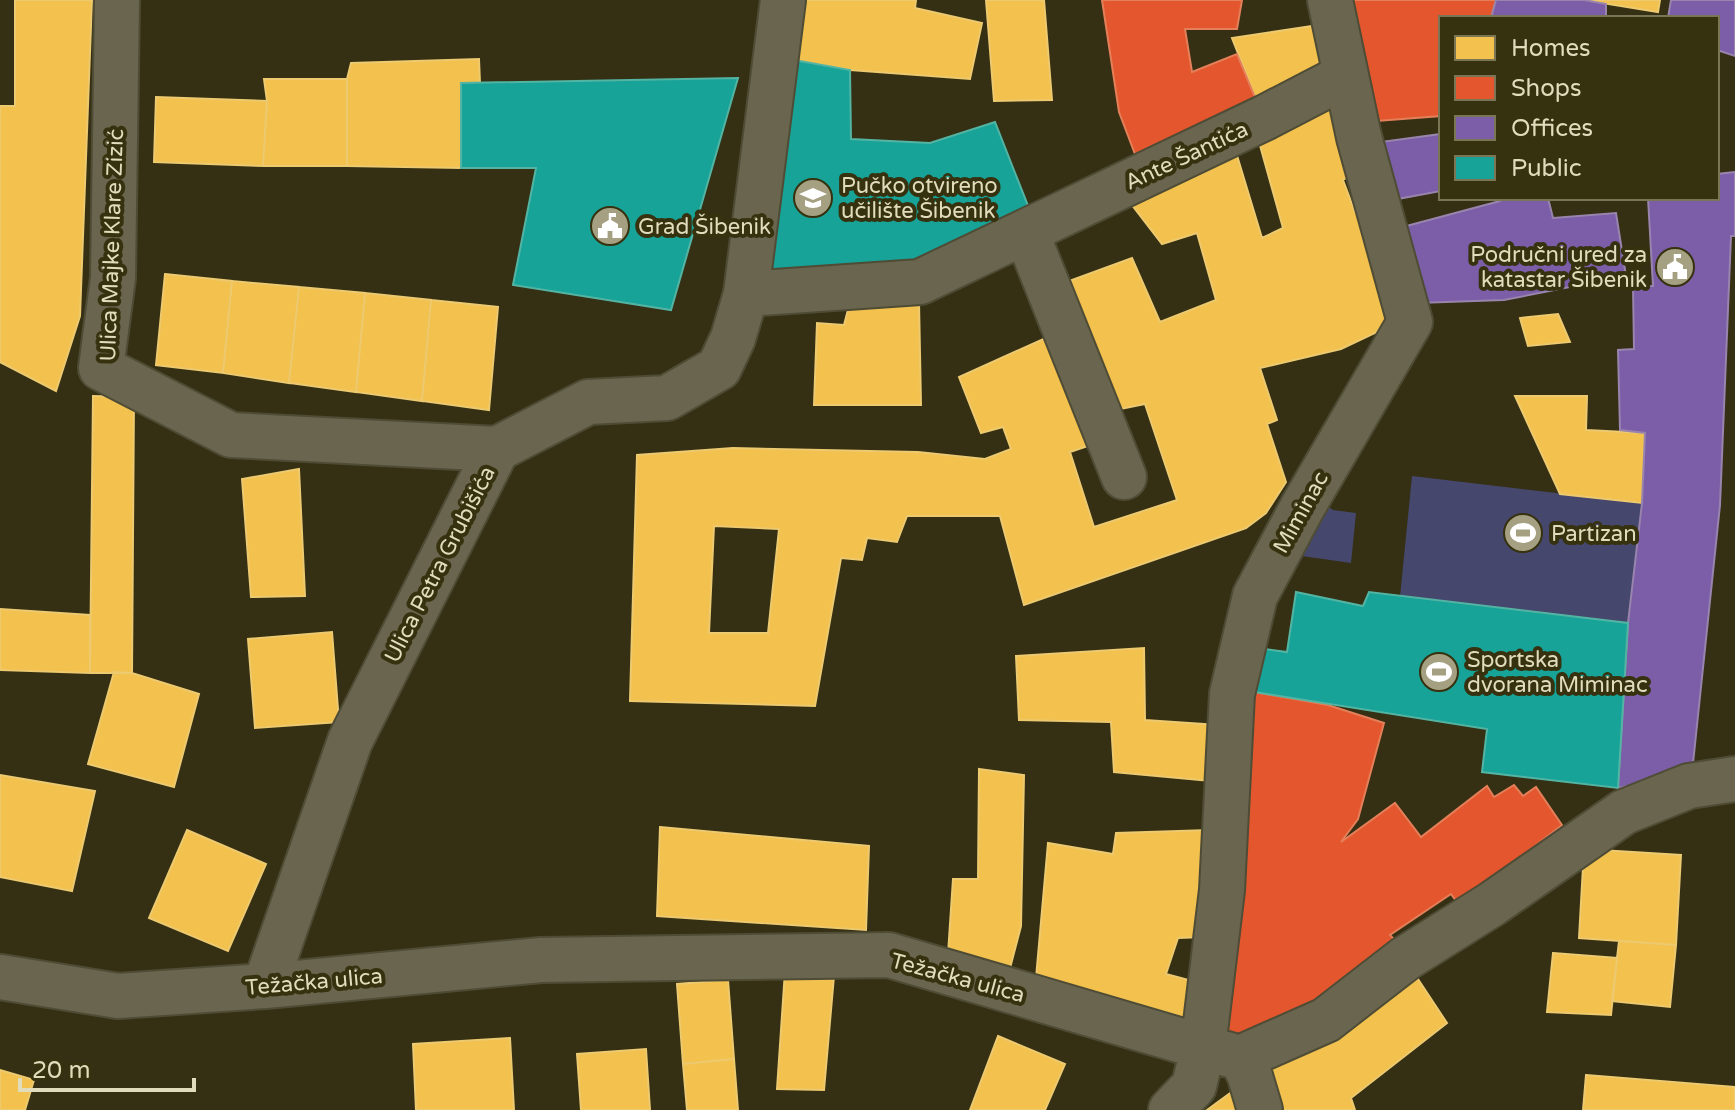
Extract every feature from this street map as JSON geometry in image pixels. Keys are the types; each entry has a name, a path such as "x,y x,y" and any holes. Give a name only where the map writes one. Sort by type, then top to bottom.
{"street":[{"name":"Ulica Majke Klare Zizić","path":"117,0 113,278 101,368 231,435 497,449"},
{"name":"Ulica Petra Grubišića","path":"265,986 350,741 497,449 588,402 667,398 719,368 733,338 746,294 783,0"},
{"name":"Miminac","path":"1260,1110 1249,1073 1222,1053 1222,890 1232,694 1255,596 1303,506 1410,322 1359,137 1330,0"},
{"name":"Ante Šantića","path":"746,294 920,282 1266,117 1345,76"},
{"path":"1026,232 1124,477"},
{"path":"1171,1110 1222,1053 1326,1020 1406,958 1539,873 1624,812 1689,786 1735,779"},
{"name":"Težačka ulica","path":"0,977 118,996 265,986 541,960 889,955 1222,1053"}],"shaded area":[{"name":"Partizan","path":"1412,476 1642,503 1628,623 1400,597"},
{"path":"1324,504 1333,510 1356,513 1351,563 1295,555"}],"building: Homes":[{"path":"15,0 92,0 80,316 56,391 0,362 0,106 15,106"},
{"path":"806,0 916,0 915,8 982,23 970,79 850,70 794,60"},
{"path":"986,0 1044,0 1052,100 994,101"},
{"path":"1584,0 1660,0 1658,12"},
{"path":"1319,25 1322,74 1262,114 1232,38"},
{"path":"479,59 480,83 461,83 461,168 347,166 347,79 351,63"},
{"path":"264,79 347,79 347,166 263,166 267,101"},
{"path":"1334,96 1356,171 1343,180 1355,212 1370,201 1396,313 1375,333 1341,349 1260,368 1277,420 1267,424 1286,482 1266,513 1246,528 1024,605 1000,516 907,516 897,542 867,538 862,560 841,558 815,706 630,701 637,455 733,448 918,452 985,459 1011,449 1003,427 981,433 959,377 1061,331 1103,441 1070,452 1094,527 1177,500 1145,404 1105,412 1058,285 1132,258 1160,322 1216,300 1197,233 1162,244 1122,192 1232,139 1262,238 1283,228 1256,131","holes":["714,526 779,529 768,633 709,633"]},
{"path":"156,97 267,101 263,166 154,162"},
{"path":"165,274 232,281 223,373 156,365"},
{"path":"232,281 299,287 289,383 223,373"},
{"path":"299,287 365,293 356,392 289,383"},
{"path":"365,293 431,300 422,401 356,392"},
{"path":"431,300 498,307 489,410 422,401"},
{"path":"919,302 921,405 814,405 817,323 844,325 849,306"},
{"path":"1558,314 1570,342 1528,346 1520,318"},
{"path":"93,396 134,397 132,673 90,673"},
{"path":"1515,396 1587,396 1586,430 1645,433 1642,503 1560,494"},
{"path":"299,469 305,596 251,597 242,479"},
{"path":"0,609 90,615 90,673 0,670"},
{"path":"332,632 339,722 255,728 248,639"},
{"path":"1144,648 1145,720 1218,725 1210,781 1114,772 1111,722 1019,720 1016,656"},
{"path":"114,672 132,673 199,694 174,787 88,764"},
{"path":"979,769 1024,775 1021,926 1008,976 948,954 953,879 978,879"},
{"path":"0,775 95,791 72,891 0,877"},
{"path":"660,827 869,846 866,930 657,916"},
{"path":"187,830 266,864 228,951 149,918"},
{"path":"1209,830 1203,937 1178,938 1166,974 1196,982 1190,1025 1036,978 1048,843 1113,854 1116,833"},
{"path":"1584,849 1681,855 1676,945 1579,938"},
{"path":"1619,941 1676,945 1670,1007 1612,1001"},
{"path":"1553,953 1617,958 1611,1015 1547,1012"},
{"path":"1412,970 1447,1023 1351,1098 1355,1110 1268,1110 1255,1068"},
{"path":"785,971 834,976 824,1090 777,1089"},
{"path":"728,980 734,1059 683,1064 677,984"},
{"path":"998,1036 1065,1064 1045,1110 970,1110"},
{"path":"510,1038 514,1110 416,1110 413,1044"},
{"path":"646,1049 650,1110 581,1110 577,1054"},
{"path":"734,1059 738,1110 687,1110 683,1064"},
{"path":"0,1070 34,1080 25,1110 0,1110"},
{"path":"1586,1075 1735,1087 1735,1110 1583,1110"},
{"path":"1244,1083 1251,1110 1207,1110"}],"building: Shops":[{"path":"1102,0 1242,0 1237,29 1185,29 1192,72 1237,54 1262,114 1141,170 1119,112"},
{"path":"1350,0 1496,0 1492,16 1439,16 1439,116 1364,122"},
{"path":"1248,691 1328,705 1384,723 1358,819 1341,842 1395,803 1421,837 1487,786 1494,797 1514,785 1523,796 1536,787 1562,825 1459,905 1451,894 1390,935 1402,948 1263,1035 1228,1039 1227,1000"}],"building: Offices":[{"path":"1496,0 1584,0 1606,4 1606,16 1492,16"},
{"path":"1671,0 1735,0 1735,56 1719,51 1719,16 1668,16"},
{"path":"1439,134 1439,191 1387,201 1373,143"},
{"path":"1735,172 1735,236 1731,236 1720,505 1692,773 1618,788 1628,623 1642,503 1645,433 1620,430 1618,350 1634,349 1633,286 1653,286 1648,200 1719,200 1719,174"},
{"path":"1548,200 1553,218 1616,213 1626,276 1504,300 1418,303 1399,228 1500,201"}],"building: Public":[{"path":"794,60 850,70 851,139 930,143 995,122 1034,221 914,268 767,275"},
{"name":"Grad Šibenik","path":"738,78 671,310 513,285 536,168 461,168 461,83"},
{"name":"Sportska dvorana Miminac","path":"1296,592 1363,606 1369,592 1628,623 1618,788 1482,772 1487,729 1248,691 1258,648 1287,652"}],"place":[{"name":"Pučko otvireno učilište Šibenik","path":"813,198"},
{"name":"Grad Šibenik","path":"610,226"},
{"name":"Područni ured za katastar Šibenik","path":"1675,267"},
{"name":"Partizan","path":"1523,533"},
{"name":"Sportska dvorana Miminac","path":"1439,672"}]}
